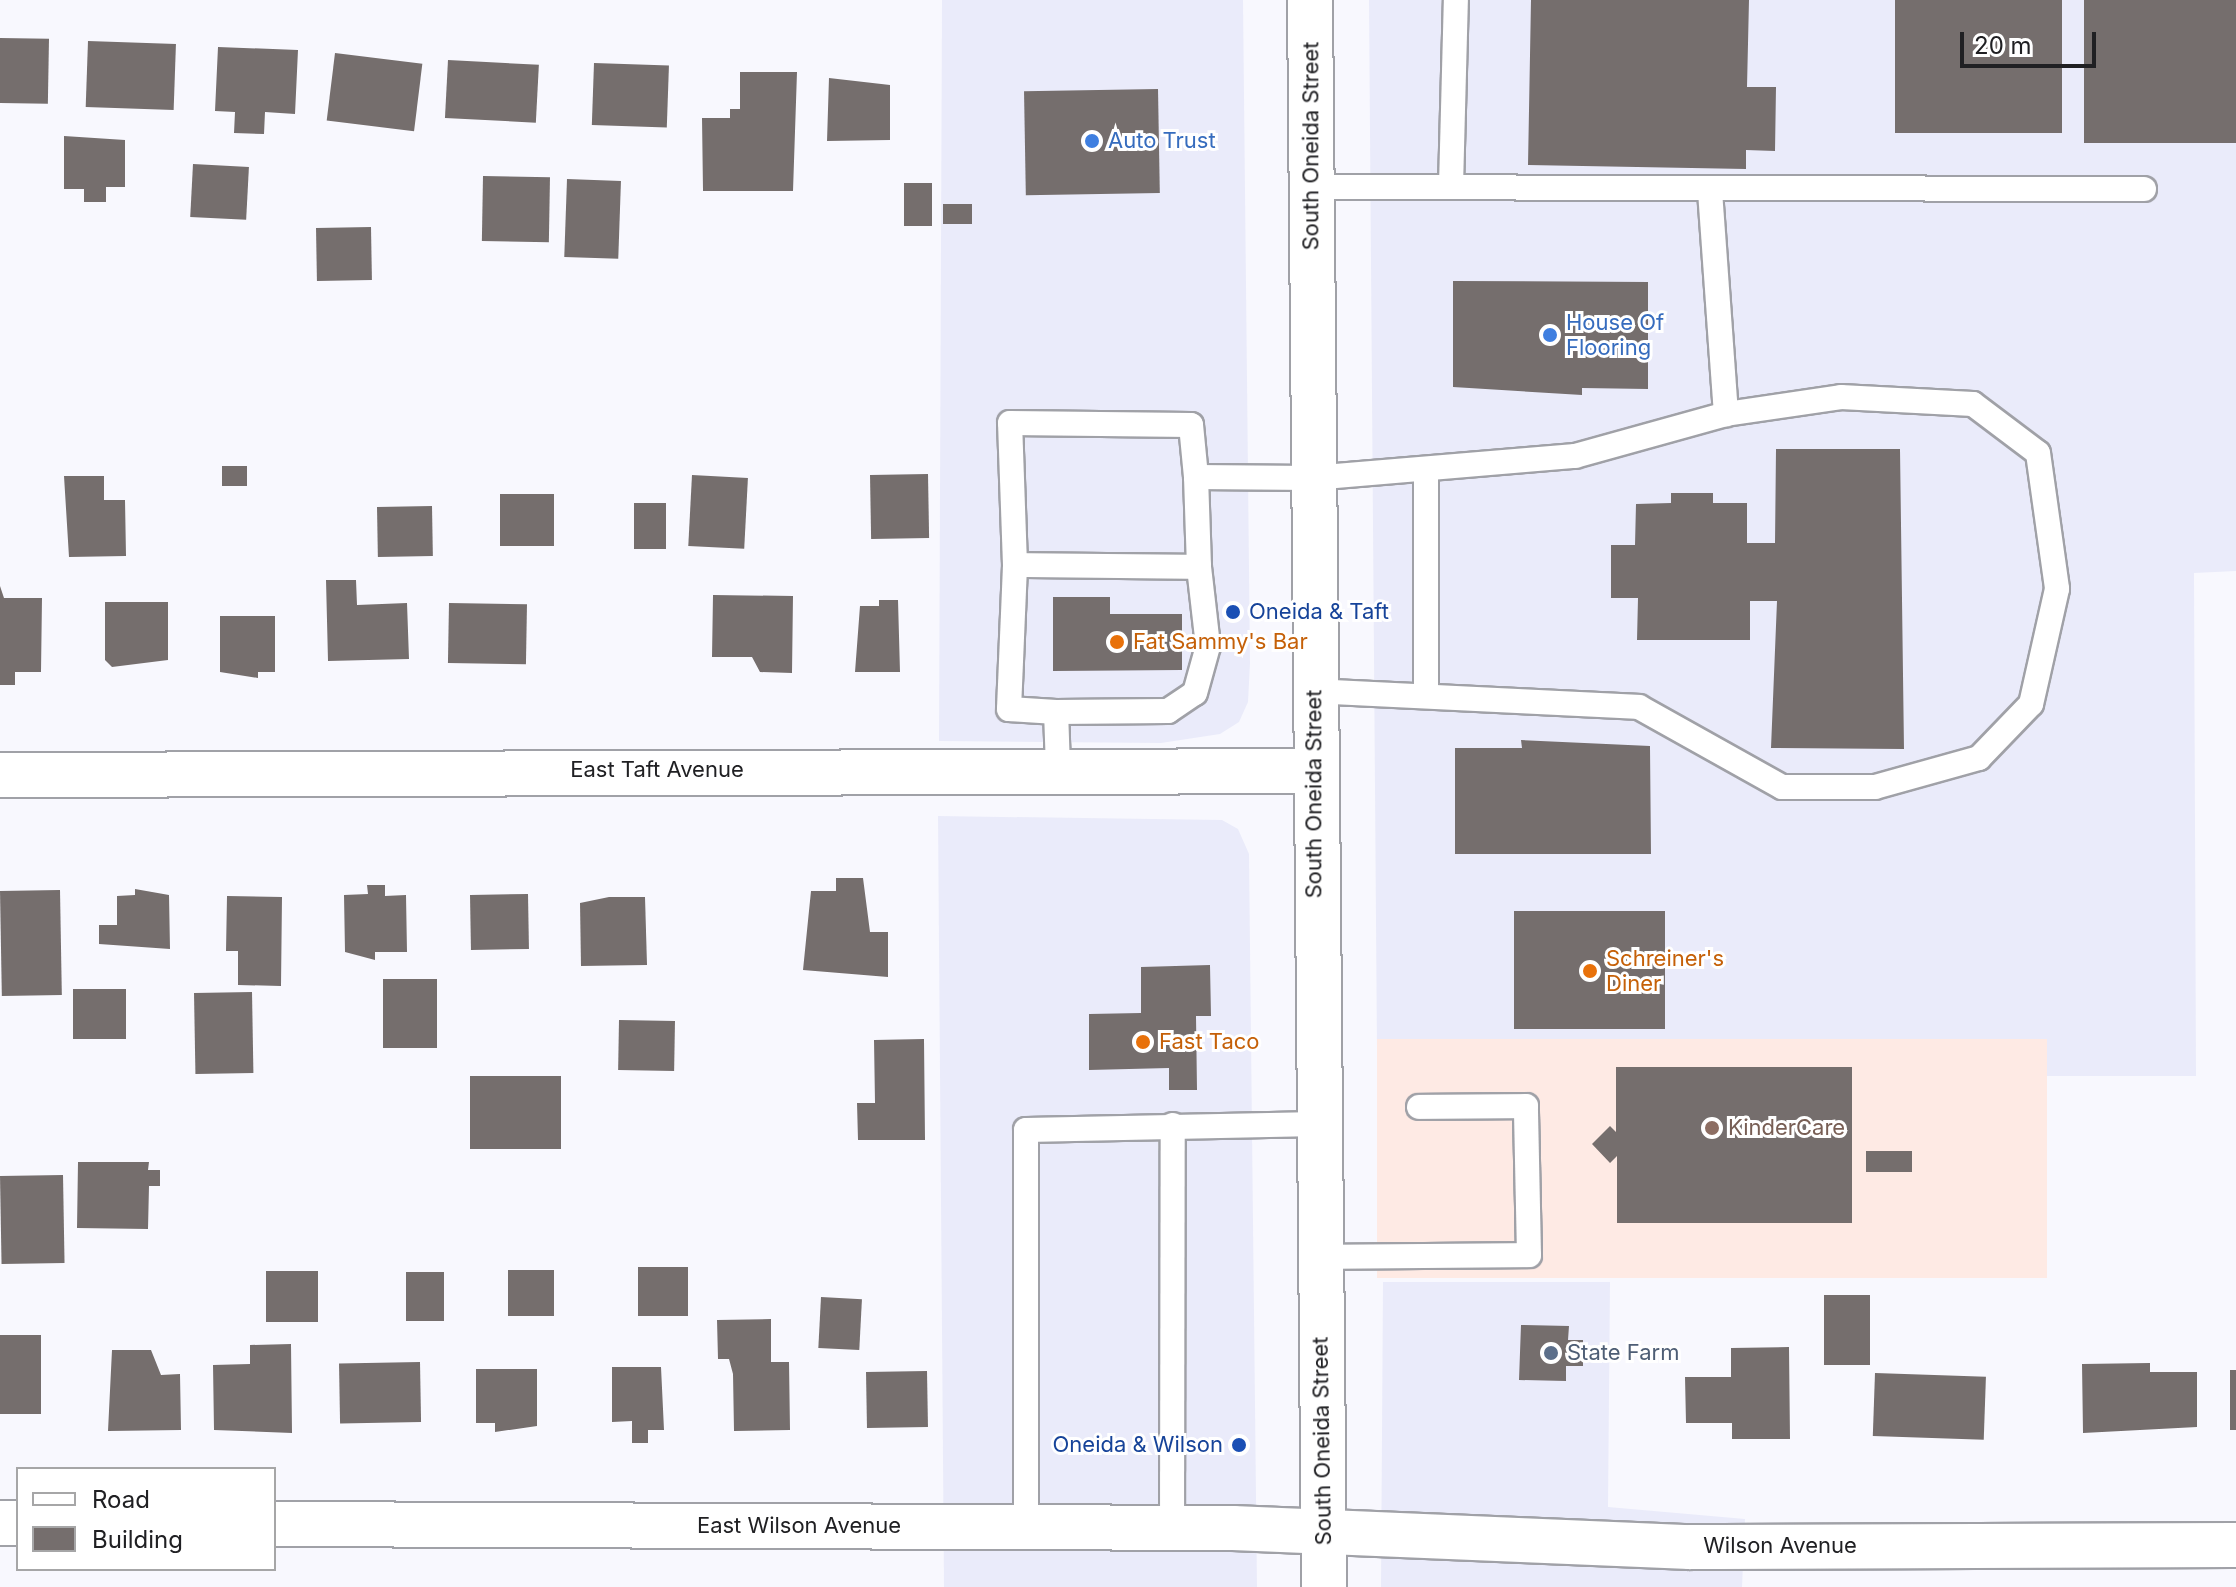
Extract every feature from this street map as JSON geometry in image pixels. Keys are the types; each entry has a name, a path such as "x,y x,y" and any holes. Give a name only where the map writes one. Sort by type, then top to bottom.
{"street":[{"name":"South Oneida Street","path":"1310,0 1313,691 1324,1587"},
{"name":"East Taft Avenue","path":"0,775 1058,768 1314,771"},
{"name":"East Wilson Avenue","path":"276,1524 1172,1527 1324,1534"},
{"name":"Wilson Avenue","path":"1324,1534 1690,1547 2236,1545"}],"lane":[{"path":"1451,186 1456,0"},
{"path":"1311,187 1451,186 1710,191 2144,189"},
{"path":"1710,191 1726,414"},
{"path":"1196,477 1312,478 1426,472 1575,456 1726,414 1841,397 1973,404 2038,453 2057,589 2031,704 1979,758 1875,787 1782,787 1639,707 1426,693 1313,691"},
{"path":"1010,423 1191,425 1199,567 1208,646 1195,693 1168,711 1056,712 1009,709 1015,565 1010,423"},
{"path":"1426,472 1426,693"},
{"path":"1015,565 1199,567"},
{"path":"1056,712 1058,768"},
{"path":"1319,1257 1529,1255 1526,1106 1419,1107"},
{"path":"1026,1527 1026,1130 1318,1124"},
{"path":"1172,1527 1173,1125"}],"shaded area":[{"path":"942,0 1243,0 1250,663 1248,702 1239,722 1220,734 1161,743 939,741"},
{"path":"1369,0 2236,0 2236,571 2194,573 2196,1076 2047,1076 2046,1039 1377,1051"},
{"path":"938,816 1222,820 1238,829 1249,854 1257,1587 944,1587"},
{"name":"KinderCare","path":"1377,1039 2047,1039 2047,1278 1377,1278"},
{"path":"1383,1282 1610,1282 1608,1507 1745,1519 1742,1587 1381,1587"}],"building":[{"path":"1531,0 1749,0 1747,87 1776,87 1775,151 1746,150 1746,169 1528,165"},
{"path":"1895,0 2062,0 2062,133 1895,133"},
{"path":"2084,0 2236,0 2236,143 2084,143"},
{"path":"0,38 49,39 48,104 0,103"},
{"path":"88,41 176,44 174,110 86,107"},
{"path":"218,47 298,50 295,114 265,112 264,134 234,133 235,112 215,111"},
{"path":"335,53 422,64 414,131 327,120"},
{"path":"448,60 539,65 536,123 445,118"},
{"path":"594,63 669,66 667,128 592,125"},
{"path":"740,72 797,72 793,191 703,191 702,118 730,118 730,109 740,109"},
{"path":"829,78 890,85 890,140 827,141"},
{"name":"Auto Trust","path":"1158,89 1160,193 1026,195 1024,91"},
{"path":"64,136 125,140 125,187 106,187 106,202 84,202 84,189 64,189"},
{"path":"193,164 249,167 246,220 190,217"},
{"path":"483,176 550,177 549,242 482,241"},
{"path":"567,179 621,181 618,259 564,257"},
{"path":"904,183 932,183 932,226 904,226"},
{"path":"943,204 972,204 972,224 943,224"},
{"path":"371,227 372,280 317,281 316,228"},
{"name":"House Of Flooring","path":"1453,281 1648,282 1648,389 1582,388 1582,395 1453,387"},
{"path":"1776,449 1900,449 1904,749 1771,748 1777,601 1750,601 1750,640 1637,640 1638,598 1611,598 1611,545 1635,545 1636,504 1671,503 1671,493 1713,493 1713,503 1747,503 1747,543 1775,543"},
{"path":"222,466 247,466 247,486 222,486"},
{"path":"928,474 929,538 871,539 870,475"},
{"path":"692,475 748,478 744,549 688,546"},
{"path":"64,476 104,476 104,500 125,500 126,556 69,557"},
{"path":"500,494 554,494 554,546 500,546"},
{"path":"634,503 666,503 666,549 634,549"},
{"path":"432,506 433,556 378,557 377,507"},
{"path":"326,580 356,580 357,605 407,603 409,659 328,661"},
{"path":"0,586 4,598 42,598 41,672 15,672 15,685 0,685"},
{"path":"713,595 793,596 792,673 760,672 752,657 712,657"},
{"name":"Fat Sammy's Bar","path":"1053,597 1110,597 1110,614 1182,614 1182,670 1053,671"},
{"path":"879,600 898,600 900,672 855,672 860,606 879,606"},
{"path":"105,602 168,602 168,660 112,667 105,660"},
{"path":"449,603 527,604 526,664 448,663"},
{"path":"220,616 275,616 275,672 258,672 258,678 220,672"},
{"path":"1521,740 1650,746 1651,854 1455,854 1455,748 1522,748"},
{"path":"836,878 863,878 870,932 888,932 888,977 803,970 811,891 836,891"},
{"path":"367,885 385,885 385,896 406,895 407,952 375,952 375,960 345,952 344,895 368,894"},
{"path":"135,889 169,895 170,949 99,944 99,925 117,925 117,896 135,895"},
{"path":"60,890 62,995 2,996 0,891"},
{"path":"528,894 529,949 471,950 470,895"},
{"path":"227,896 282,897 281,986 238,985 238,951 226,951"},
{"path":"609,897 645,897 647,965 581,966 580,903"},
{"name":"Schreiner's Diner","path":"1514,911 1665,911 1665,1029 1514,1029"},
{"name":"Fast Taco","path":"1210,965 1211,1016 1196,1016 1197,1090 1169,1090 1169,1068 1089,1070 1089,1014 1141,1013 1141,967"},
{"path":"383,979 437,979 437,1048 383,1048"},
{"path":"73,989 126,989 126,1039 73,1039"},
{"path":"252,992 253,1073 195,1074 194,993"},
{"path":"619,1020 675,1021 674,1071 618,1070"},
{"path":"924,1039 925,1140 858,1140 857,1103 875,1103 874,1040"},
{"path":"1616,1067 1852,1067 1852,1223 1617,1223 1617,1156 1610,1163 1592,1144 1610,1126 1616,1132"},
{"path":"470,1076 561,1076 561,1149 470,1149"},
{"path":"1866,1151 1912,1151 1912,1172 1866,1172"},
{"path":"78,1162 149,1162 148,1170 160,1170 160,1186 149,1186 148,1229 77,1228"},
{"path":"63,1175 65,1263 2,1264 0,1176"},
{"path":"638,1267 688,1267 688,1316 638,1316"},
{"path":"508,1270 554,1270 554,1316 508,1316"},
{"path":"266,1271 318,1271 318,1322 266,1322"},
{"path":"406,1272 444,1272 444,1321 406,1321"},
{"path":"1824,1295 1870,1295 1870,1365 1824,1365"},
{"path":"821,1297 862,1299 859,1350 818,1348"},
{"path":"771,1319 771,1362 789,1362 790,1430 734,1431 733,1374 729,1359 718,1359 717,1320"},
{"name":"State Farm","path":"1521,1325 1569,1326 1568,1340 1583,1340 1583,1366 1566,1366 1566,1381 1519,1380"},
{"path":"0,1335 41,1335 41,1414 0,1414"},
{"path":"291,1344 292,1433 214,1430 213,1365 250,1364 250,1345"},
{"path":"1789,1347 1790,1439 1732,1439 1732,1423 1686,1423 1685,1377 1731,1377 1731,1348"},
{"path":"112,1350 151,1350 161,1375 180,1374 181,1430 108,1431"},
{"path":"420,1362 421,1422 340,1423 339,1363"},
{"path":"2150,1363 2150,1372 2197,1372 2197,1427 2083,1433 2082,1364"},
{"path":"612,1367 661,1367 664,1430 648,1430 648,1443 632,1443 632,1421 612,1422"},
{"path":"476,1369 537,1369 537,1426 495,1432 495,1423 476,1423"},
{"path":"2230,1370 2236,1370 2236,1430 2230,1430"},
{"path":"927,1371 928,1427 867,1428 866,1372"},
{"path":"1875,1373 1986,1377 1984,1440 1873,1436"}],"place":[{"name":"Auto Trust","path":"1092,141"},
{"name":"House Of Flooring","path":"1550,335"},
{"name":"Oneida & Taft","path":"1233,612"},
{"name":"Fat Sammy's Bar","path":"1117,642"},
{"name":"Schreiner's Diner","path":"1590,971"},
{"name":"Fast Taco","path":"1143,1042"},
{"name":"KinderCare","path":"1712,1128"},
{"name":"State Farm","path":"1551,1353"},
{"name":"Oneida & Wilson","path":"1239,1445"}]}
